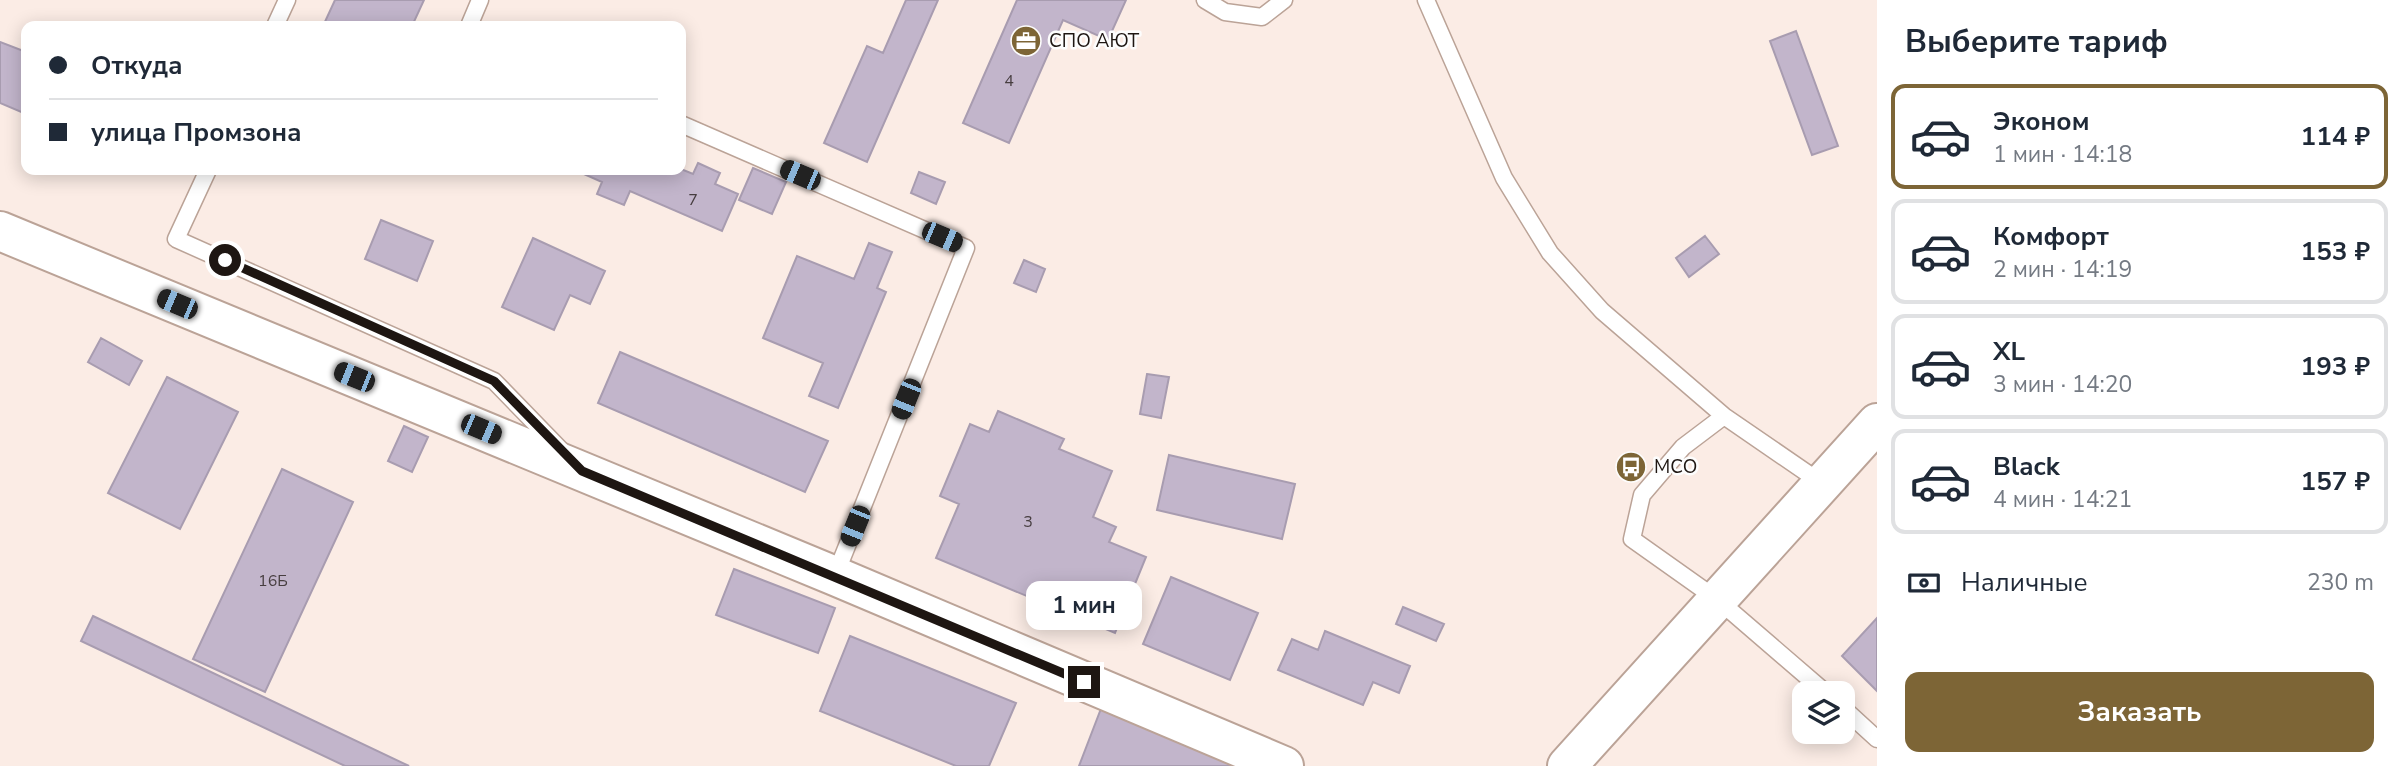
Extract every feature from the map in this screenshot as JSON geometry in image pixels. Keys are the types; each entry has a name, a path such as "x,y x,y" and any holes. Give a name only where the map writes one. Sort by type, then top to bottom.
{"main road":[{"path":"0,230 835,576 1284,766"},
{"path":"1567,766 1877,423"}],"lane":[{"path":"277,21 287,0"},
{"path":"471,21 480,0"},
{"path":"1205,0 1225,12 1262,16 1284,0"},
{"path":"1426,0 1504,178 1550,253 1602,311 1724,416 1823,484"},
{"path":"686,126 966,248 835,576"},
{"path":"206,175 176,239 494,381 582,471"},
{"path":"1724,416 1684,447 1642,495 1632,539 1718,600 1812,681"},
{"path":"1855,719 1877,739"}],"building":[{"path":"335,0 424,0 414,21 325,21"},
{"path":"906,0 938,0 867,162 824,143 867,46 883,53"},
{"path":"1017,0 1126,0 1108,40 1063,20 1009,143 963,123"},
{"path":"1796,31 1838,146 1812,155 1770,41"},
{"path":"0,42 21,50 21,112 0,103"},
{"path":"698,163 720,173 715,184 738,194 722,231 630,191 624,205 597,194 602,182 586,175 686,175 686,171 693,174"},
{"path":"753,168 786,182 772,214 739,200"},
{"path":"919,172 945,182 936,204 911,193"},
{"path":"381,220 433,241 417,281 365,259"},
{"path":"1705,236 1719,254 1689,277 1676,258"},
{"path":"533,238 605,271 590,304 570,295 554,330 502,307"},
{"path":"869,243 892,252 877,288 886,292 838,408 809,396 823,363 763,338 797,256 854,279"},
{"path":"1024,260 1045,269 1036,292 1014,283"},
{"path":"101,338 142,361 129,385 88,362"},
{"path":"620,352 828,441 805,492 598,403"},
{"path":"1147,374 1169,377 1161,418 1140,414"},
{"path":"167,377 238,412 180,529 108,493"},
{"path":"998,411 1064,439 1059,449 1112,471 1093,517 1116,527 1109,542 1146,557 1115,633 936,558 959,504 940,496 970,424 989,432"},
{"path":"404,426 428,437 412,472 388,461"},
{"path":"1169,455 1295,484 1282,539 1157,510"},
{"path":"282,469 353,502 265,692 193,659"},
{"path":"734,569 835,608 818,653 716,615"},
{"path":"1171,577 1258,613 1230,680 1143,644"},
{"path":"1403,607 1444,624 1436,641 1396,624"},
{"path":"93,616 409,766 345,766 81,641"},
{"path":"1877,618 1877,691 1842,656"},
{"path":"1325,631 1410,666 1399,693 1373,682 1363,705 1278,670 1292,639 1318,650"},
{"path":"850,636 1016,703 989,766 956,766 820,711"},
{"path":"1102,706 1256,766 1079,766"}],"place":[{"name":"СПО АЮТ","path":"1026,41"},
{"name":"МСО","path":"1631,467"}],"route":[{"path":"225,260 494,381 582,471 1084,682"}]}
